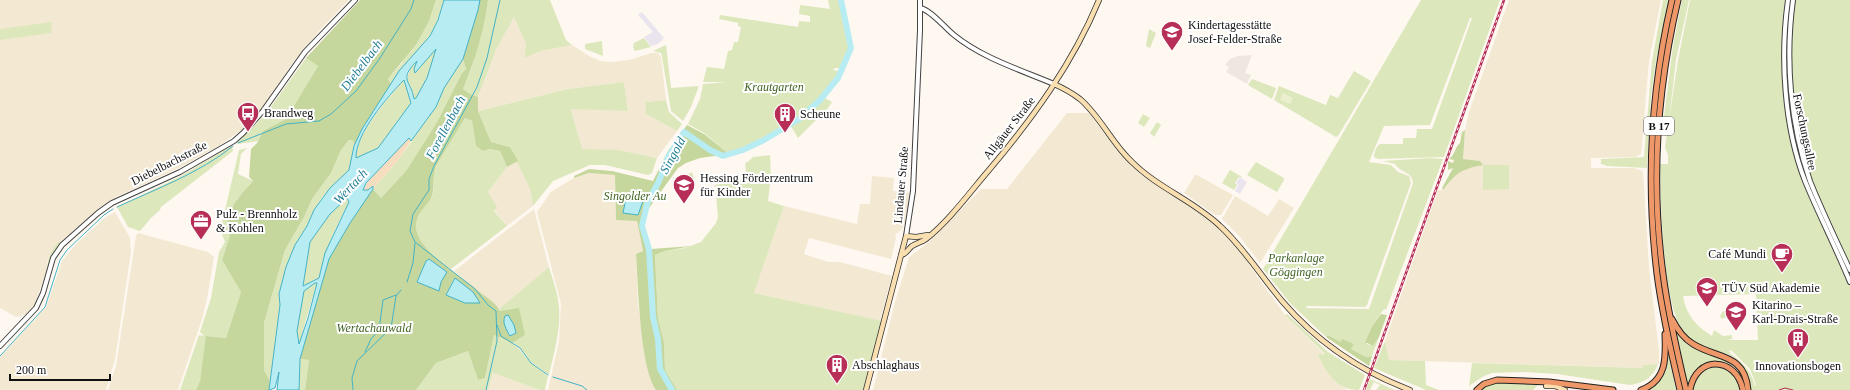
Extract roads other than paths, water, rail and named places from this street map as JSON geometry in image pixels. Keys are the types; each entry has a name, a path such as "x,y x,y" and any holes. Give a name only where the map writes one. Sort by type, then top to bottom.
{"highway":[{"name":"B 17","path":"1672,0 1656,89 1652,144 1651,200 1657,274 1665,321 1680,390"},
{"name":"B 17","path":"1678,0 1662,89 1658,145 1659,226 1663,274 1669,313 1686,390"},
{"path":"1669,313 1677,328 1690,342 1699,348 1727,357 1735,362 1745,376 1748,390"},
{"path":"1641,390 1653,384 1663,368 1666,357 1665,321"},
{"path":"1690,390 1692,379 1697,372 1703,367 1714,364 1723,365 1731,369 1736,374 1743,390"},
{"path":"1477,390 1484,384 1497,380 1568,384 1613,390"},
{"path":"1546,386 1554,384 1568,384"}],"main road":[{"name":"Allgäuer Straße","path":"901,255 905,254 910,248 930,235 958,206 1034,114 1080,40 1099,0"},
{"path":"1054,84 1073,94 1084,103 1116,145 1142,172 1158,184 1193,205 1219,225 1244,252 1284,303 1314,333 1351,362 1382,379 1410,390"},
{"path":"906,236 916,237 930,235"},
{"name":"Lindauer Straße","path":"866,390 906,236"},
{"path":"1546,386 1555,386 1565,390"}],"street":[{"name":"Diebelbachstraße","path":"0,346 36,308 43,293 54,258 62,245 98,212 112,203 180,172 234,141 263,112 305,52 355,0"},
{"name":"Lindauer Straße","path":"906,236 913,191 920,0"},
{"name":"Forschungsallee","path":"1788,0 1786,15 1785,76 1796,149 1805,180 1818,214 1850,282"},
{"name":"Forschungsallee","path":"1793,0 1791,16 1790,75 1794,116 1800,148 1820,207 1850,270"},
{"path":"920,8 925,9 954,35 968,45 1054,84"},
{"path":"920,13 931,14"},
{"path":"1786,15 1791,16"}],"water":[{"name":"Wertach","path":"444,0 480,0 463,59 444,88 436,107 411,141 409,138 366,183 363,190 368,190 373,186 373,189 350,223 329,259 300,359 299,390 277,390 279,372 275,388 269,390 280,305 279,294 286,267 295,245 307,226 314,210 330,188 349,170 354,146 362,129 399,71 430,36 438,20","holes":["436,49 427,78 414,99 407,76 411,67 417,61 414,69 415,73","404,80 411,103 378,148 356,158 357,148 367,127","347,198 349,202 325,253 319,278 303,286 310,242 330,214","317,283 308,318 299,344 297,331 304,291"]},
{"path":"641,197 643,201 638,215 623,213 626,198"},
{"path":"429,259 447,272 441,282 439,291 417,282 426,261"},
{"path":"455,278 473,292 480,303 465,303 446,295"},
{"path":"508,315 514,325 516,333 510,336 504,321 505,316"}],"waterway":[{"name":"Diebelbach","path":"238,143 286,124 319,121 331,114 356,91 380,58 411,9 414,0"},
{"name":"Forellenbach","path":"486,390 497,341 496,311 488,305 475,289 415,242 410,231 413,214 429,190 429,179 434,166 477,87 487,58 500,0"},
{"name":"Singold","path":"672,390 660,369 658,339 653,317 649,249 642,226 647,204 659,181 668,157 684,132 710,150 723,156 743,150 764,140 799,119 820,100 838,78 851,48 841,0"},
{"name":"Diebelbach","path":"117,207 192,172 220,156 233,146"},
{"name":"Diebelbach","path":"0,356 45,307 60,260 67,250 104,215 113,209"},
{"path":"407,282 413,263 415,243"},
{"path":"353,390 352,378 357,361 391,328 396,296 401,290"},
{"path":"365,352 371,339 379,330 383,300 396,295"},
{"path":"497,325 501,336 520,348 531,363 548,375"},
{"path":"553,377 582,386 587,390"}],"tram line":[{"path":"1779,390 1785,388 1793,390"}],"railway":[{"path":"1364,390 1504,0"}],"place":[{"name":"Kindertagesstätte Josef-Felder-Straße","path":"1172,52"},
{"name":"Brandweg","path":"248,132"},
{"name":"Scheune","path":"785,134"},
{"name":"Hessing Förderzentrum für Kinder","path":"684,204"},
{"name":"Pulz - Brennholz & Kohlen","path":"201,240"},
{"name":"Café Mundi","path":"1782,274"},
{"name":"TÜV Süd Akademie","path":"1707,308"},
{"name":"Kitarino – Karl-Drais-Straße","path":"1736,332"},
{"name":"Innovationsbogen","path":"1798,358"},
{"name":"Abschlaghaus","path":"837,384"}],"park label":[{"name":"Krautgarten","path":"774,87"},
{"name":"Singolder Au","path":"635,196"},
{"name":"Parkanlage Göggingen","path":"1296,265"},
{"name":"Wertachauwald","path":"374,328"}]}
